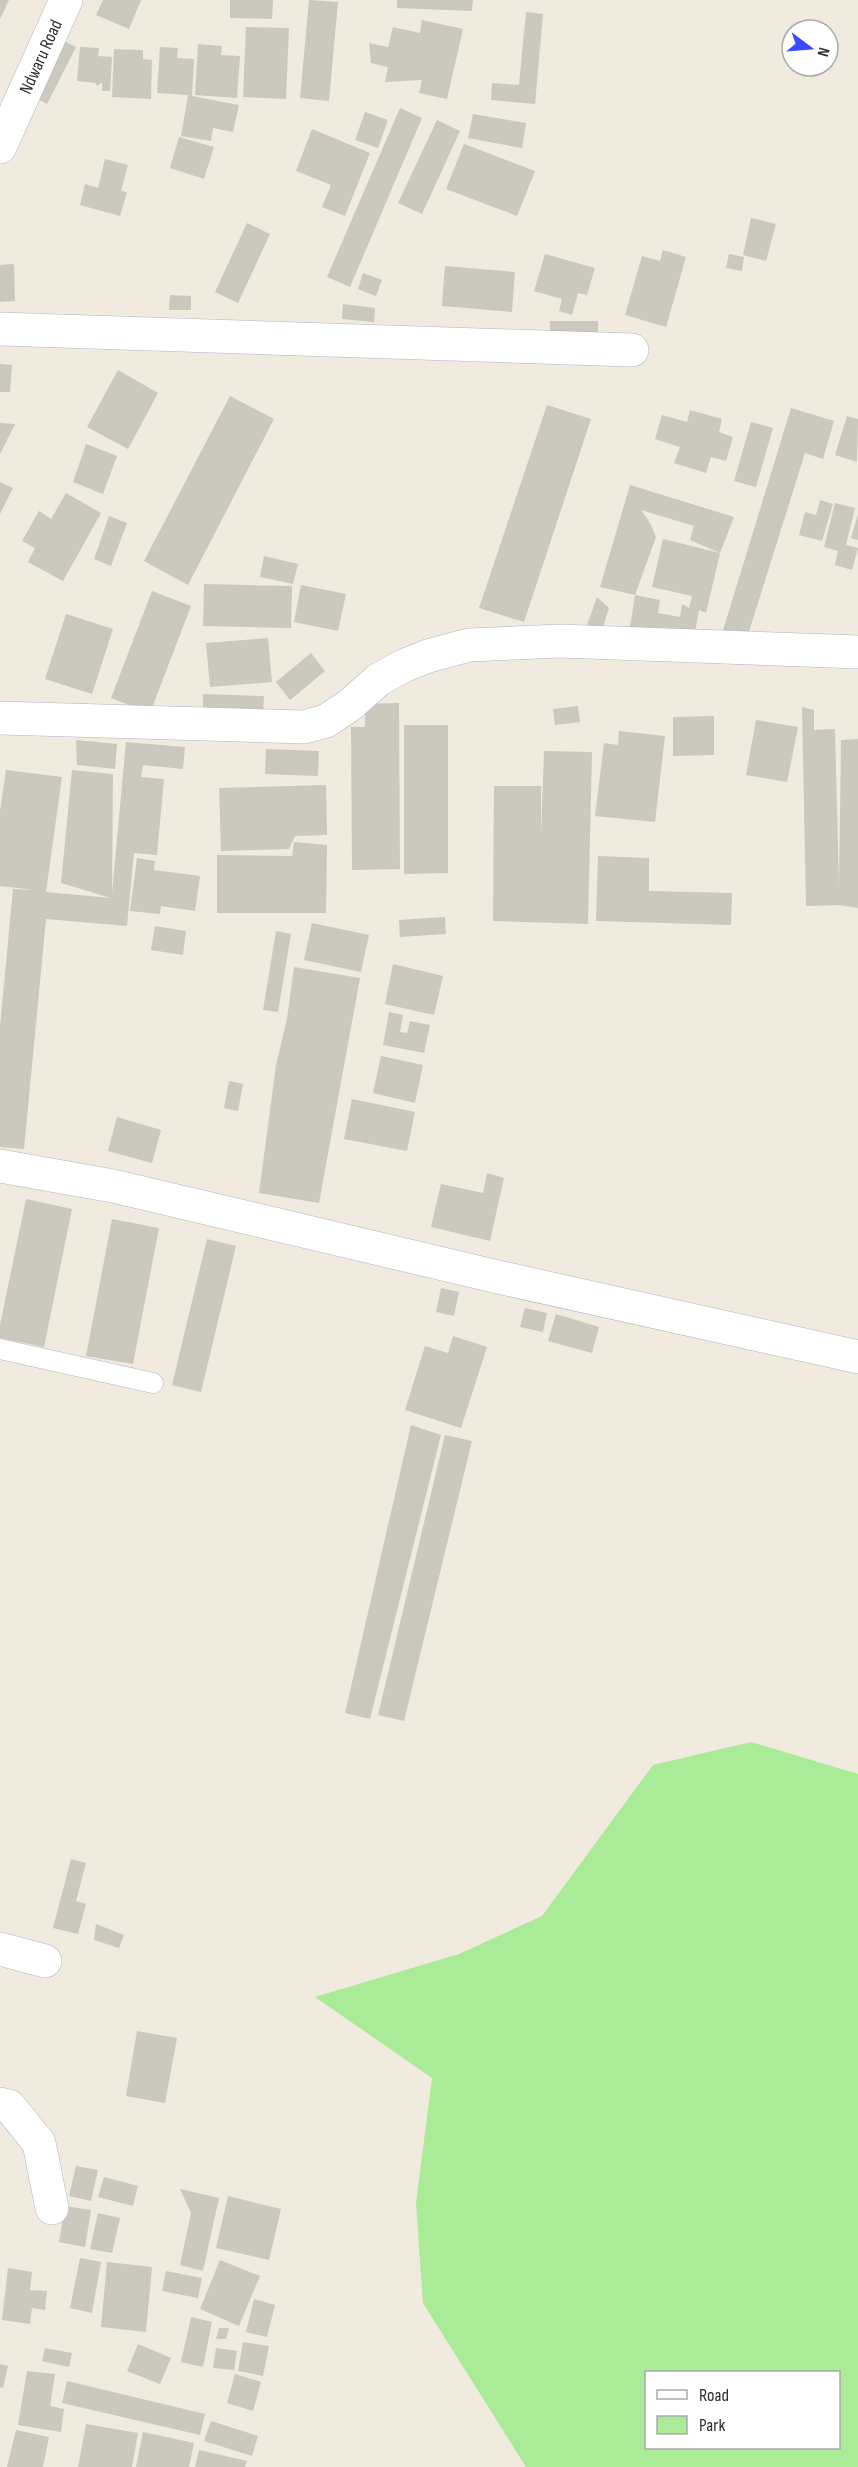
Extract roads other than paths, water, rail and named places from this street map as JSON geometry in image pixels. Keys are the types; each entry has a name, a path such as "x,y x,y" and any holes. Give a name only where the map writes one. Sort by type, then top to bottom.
{"street":[{"name":"Ndwaru Road","path":"0,147 66,0"},
{"path":"0,329 632,350"},
{"path":"0,718 304,727 326,721 350,705 378,680 403,666 428,656 469,645 560,641 858,652"},
{"path":"0,1166 113,1186 510,1280 858,1357"},
{"path":"0,1949 45,1960"},
{"path":"0,2104 9,2106 39,2143 52,2208"}],"lane":[{"path":"0,1349 153,1383"}]}
